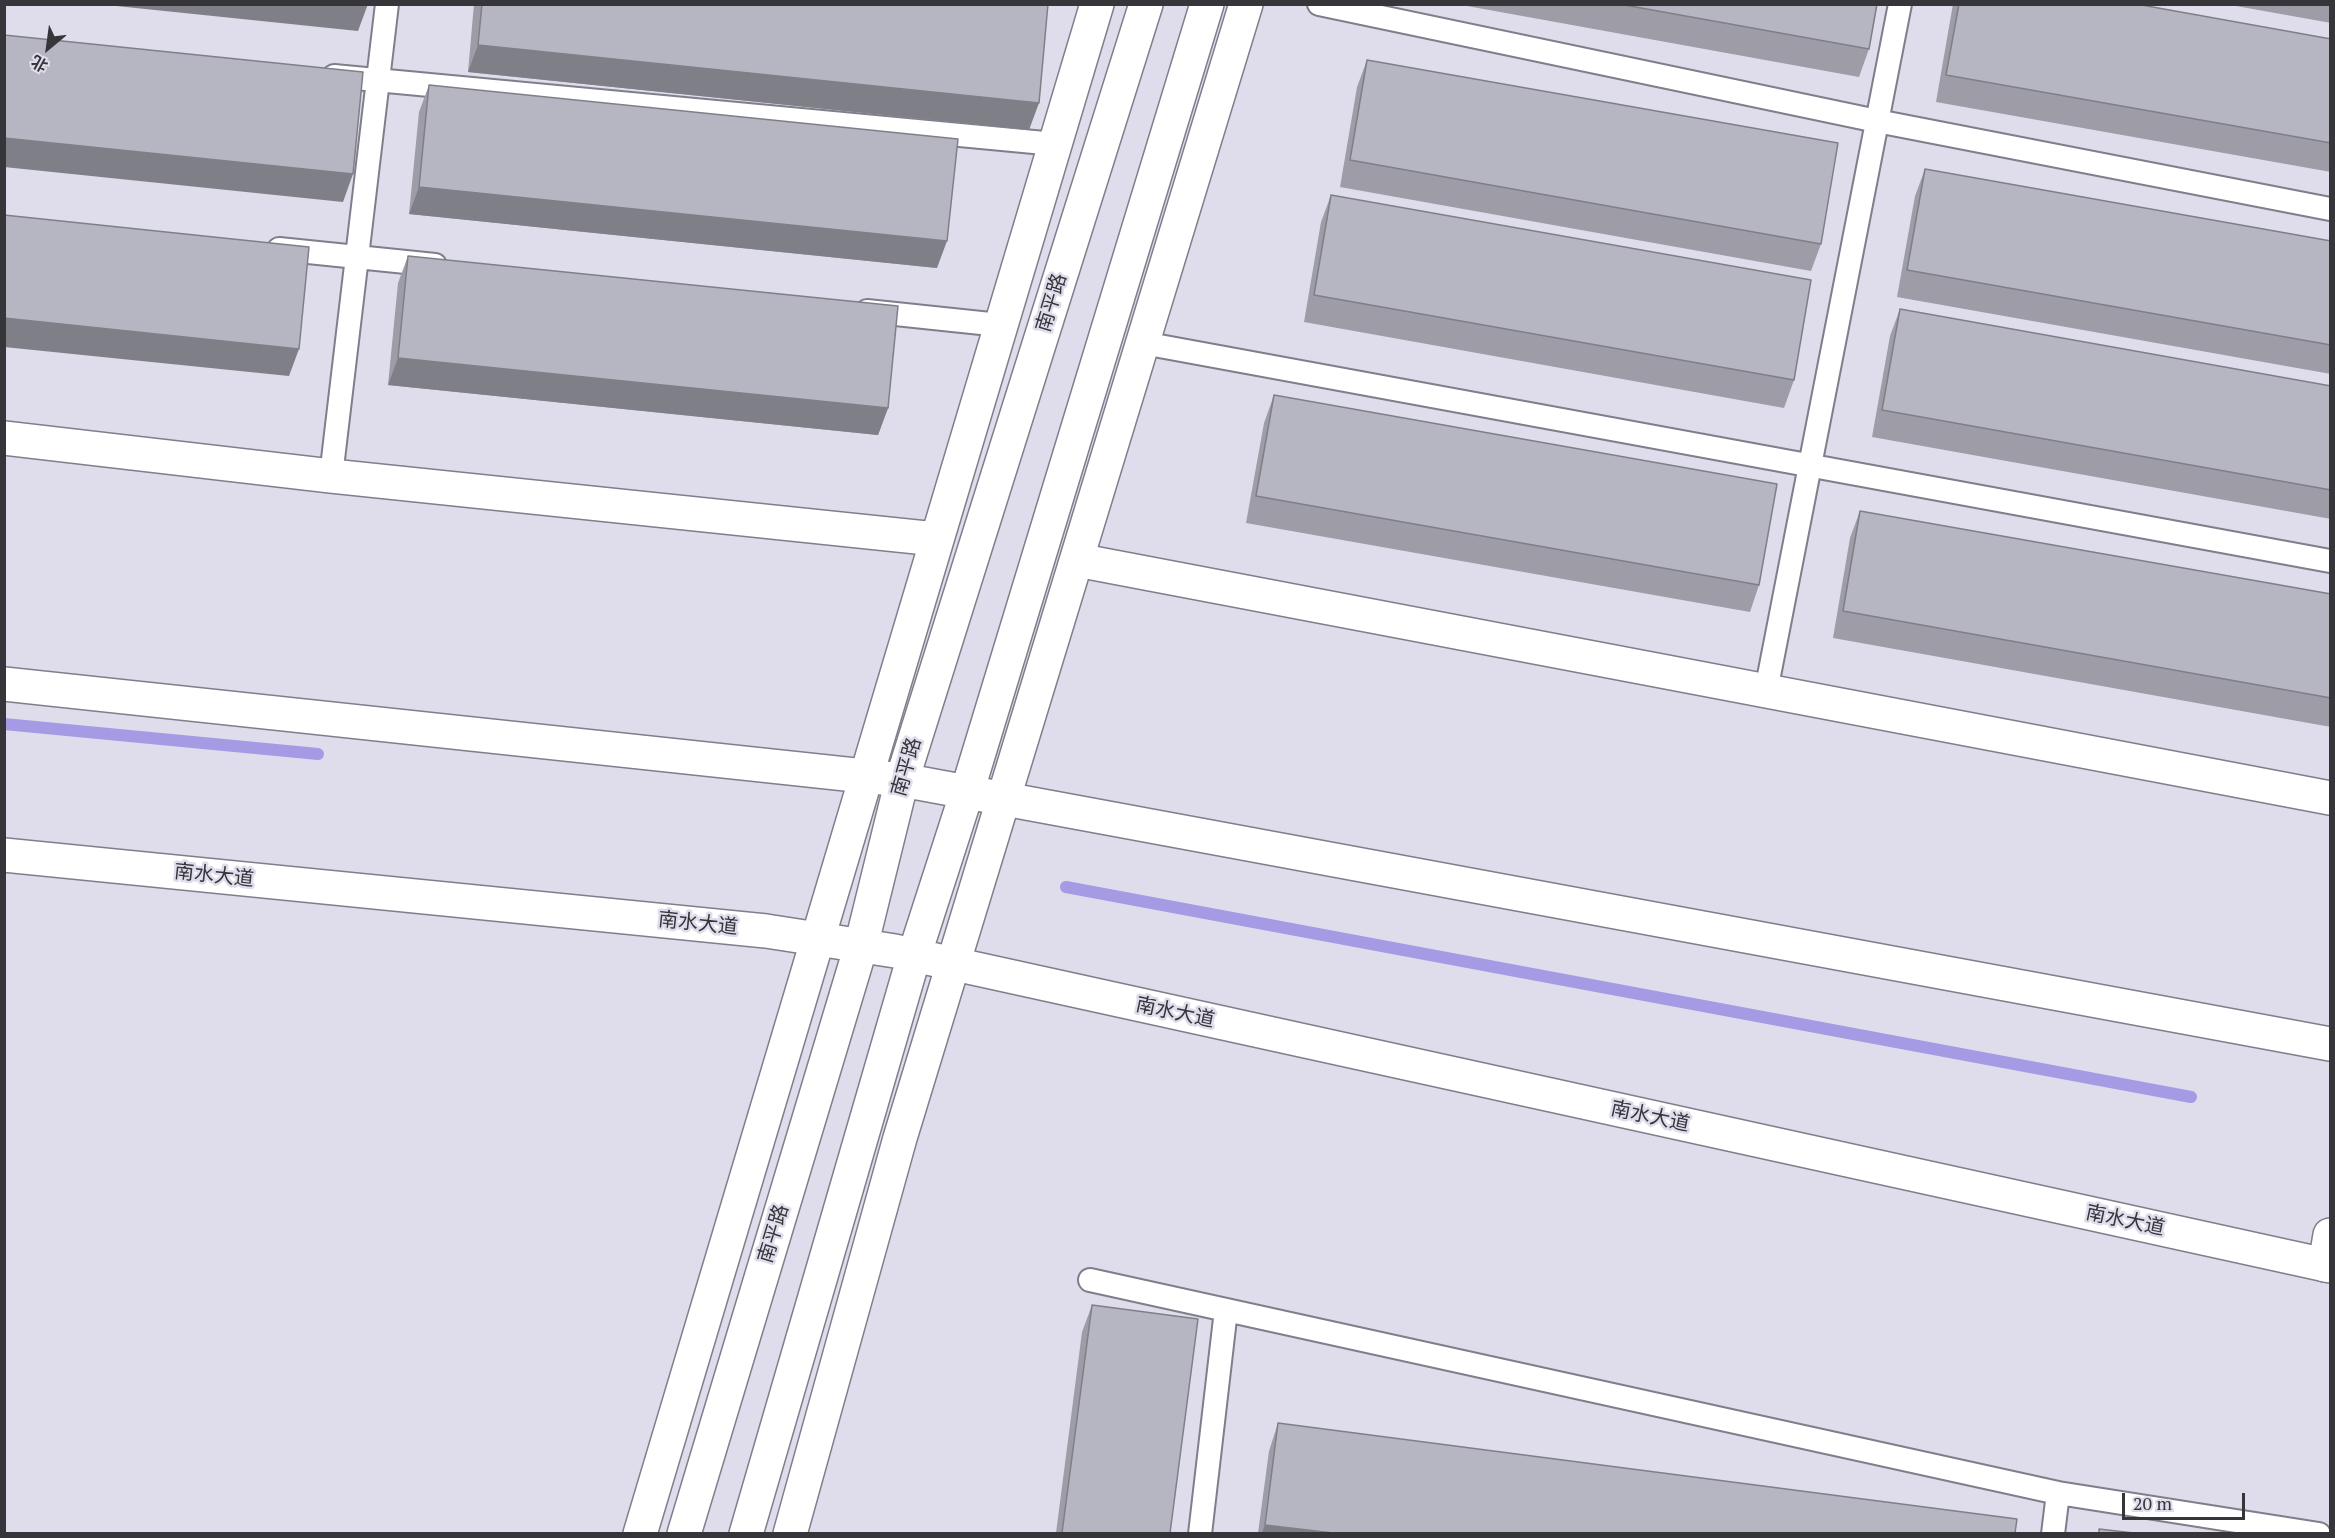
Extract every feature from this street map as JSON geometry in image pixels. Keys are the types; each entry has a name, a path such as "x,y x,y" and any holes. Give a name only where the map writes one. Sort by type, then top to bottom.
{"main road":[{"path":"640,1533 1097,4"},
{"name":"南平路","path":"684,1533 861,946 902,780 1146,4"},
{"path":"746,1533 914,956 967,792 1207,4"},
{"path":"790,1533 900,1138 1246,4"},
{"path":"4,438 331,476 936,539"},
{"path":"1077,560 2331,798"},
{"path":"4,684 902,780 2331,1044"},
{"name":"南水大道","path":"4,855 766,931 861,946 2329,1255"}],"lane":[{"path":"331,476 387,4"},
{"path":"1319,4 1877,121 2331,209"},
{"path":"1766,691 1900,4"},
{"path":"308,73 1055,144"},
{"path":"263,247 452,267"},
{"path":"845,308 1000,325"},
{"path":"1143,343 2331,561"},
{"path":"1090,1280 2058,1493 2319,1533"},
{"path":"1200,1533 1226,1310"},
{"path":"2052,1533 2058,1493"}],"building":[{"path":"482,4 1048,4 1039,103 478,45"},
{"path":"1619,4 1877,4 1869,49"},
{"path":"1959,4 2136,4 2331,39 2331,143 1946,75"},
{"path":"4,35 363,72 353,174 4,138"},
{"path":"1367,60 1838,143 1821,244 1350,160"},
{"path":"429,85 958,139 947,241 419,187"},
{"path":"1925,169 2331,241 2331,345 1907,270"},
{"path":"1331,195 1811,280 1794,380 1314,295"},
{"path":"4,215 309,247 299,349 4,318"},
{"path":"408,256 898,306 888,408 398,358"},
{"path":"1900,309 2331,386 2331,490 1882,410"},
{"path":"1274,395 1777,484 1759,585 1256,496"},
{"path":"1860,511 2331,594 2331,698 1843,611"},
{"path":"1092,1305 1198,1319 1170,1533 1062,1533"},
{"path":"1278,1423 2017,1519 2015,1533 1333,1533 1265,1525"},
{"path":"2099,1529 2134,1533 2099,1533"}],"waterway":[{"path":"4,724 318,754"},
{"path":"1066,887 2191,1097"}]}
